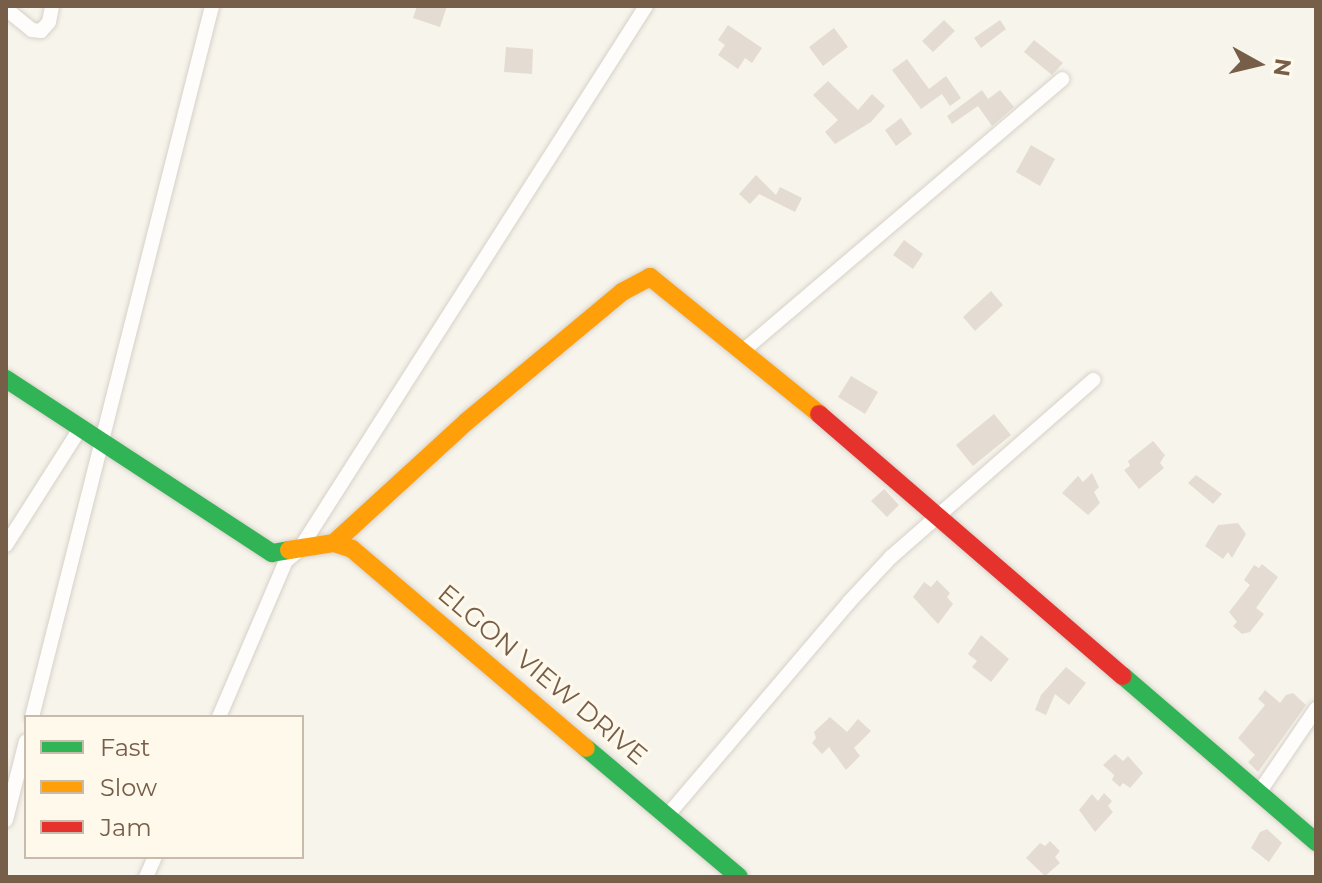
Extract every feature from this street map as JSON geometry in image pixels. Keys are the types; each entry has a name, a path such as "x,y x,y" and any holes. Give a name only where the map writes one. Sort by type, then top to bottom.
{"street":[{"path":"6,9 32,30 41,31 49,22 52,6"},
{"path":"33,715 212,6"},
{"path":"220,715 286,561 299,550 646,6"},
{"path":"744,350 1062,79"},
{"path":"6,379 272,553 299,550 334,543 466,422 638,281 650,277 744,350 1316,842"},
{"path":"667,816 849,602 936,516 1093,380"},
{"path":"6,545 80,429"},
{"name":"ELGON VIEW DRIVE","path":"334,543 364,559 739,877"},
{"path":"1258,794 1316,709"},
{"path":"6,820 24,749"}],"building":[{"path":"417,6 447,6 440,27 413,18"},
{"path":"944,20 955,31 933,52 922,41"},
{"path":"1000,20 1006,29 981,48 974,38"},
{"path":"728,25 762,48 752,63 745,58 738,69 718,55 725,45 718,40"},
{"path":"834,28 848,47 823,66 809,47"},
{"path":"1034,40 1063,63 1052,75 1024,52"},
{"path":"506,47 533,49 532,74 504,72"},
{"path":"907,59 929,89 946,76 961,98 950,106 942,94 921,109 892,70"},
{"path":"828,81 858,110 872,94 885,106 871,122 835,144 825,132 838,120 813,95"},
{"path":"982,90 988,99 1000,90 1014,107 992,126 978,106 952,124 947,116"},
{"path":"901,118 912,134 896,146 885,130"},
{"path":"1031,145 1055,159 1040,186 1016,172"},
{"path":"756,175 776,195 780,187 802,198 795,212 759,194 750,204 739,194"},
{"path":"904,240 923,254 913,269 893,255"},
{"path":"991,291 1003,305 975,331 963,317"},
{"path":"851,376 878,392 865,414 838,397"},
{"path":"994,414 1011,435 973,466 956,445"},
{"path":"1153,441 1165,455 1160,463 1164,468 1139,489 1124,470 1130,466 1128,461"},
{"path":"1092,473 1099,487 1094,492 1100,503 1088,515 1062,493 1078,476 1083,482"},
{"path":"1196,475 1222,494 1213,504 1188,483"},
{"path":"884,489 899,505 887,517 871,501"},
{"path":"1238,523 1246,534 1232,558 1228,552 1223,559 1205,546 1218,525"},
{"path":"1262,564 1278,577 1256,608 1264,614 1250,632 1242,634 1233,626 1237,622 1229,612 1250,585 1244,580 1254,565 1259,568"},
{"path":"937,580 950,593 947,597 953,604 938,624 913,597 924,582 931,587"},
{"path":"981,635 1009,659 991,682 972,667 977,661 968,654"},
{"path":"1066,667 1086,683 1069,705 1055,694 1046,715 1035,710 1041,695"},
{"path":"1265,690 1280,703 1286,695 1293,693 1306,705 1258,772 1248,762 1255,755 1238,738 1265,705 1258,699"},
{"path":"830,717 847,732 858,719 871,731 854,748 860,756 846,770 829,747 822,754 812,743 816,738 814,732"},
{"path":"1115,754 1123,761 1128,756 1143,773 1130,788 1123,783 1120,787 1112,780 1114,775 1103,765"},
{"path":"1104,793 1112,801 1108,806 1113,812 1095,832 1079,810 1092,794 1098,801"},
{"path":"1267,829 1282,843 1269,862 1251,848 1260,832"},
{"path":"1050,841 1060,851 1055,857 1060,863 1045,876 1026,858 1040,843 1045,846"}],"traffic: fast":[{"path":"6,379 272,553 289,550"},
{"path":"1123,676 1316,842"},
{"path":"586,748 739,877"}],"traffic: slow":[{"path":"334,543 466,422 622,292 650,277 819,414"},
{"path":"289,550 334,543 352,549 586,748"}],"traffic: jam":[{"path":"819,414 1123,676"}]}
